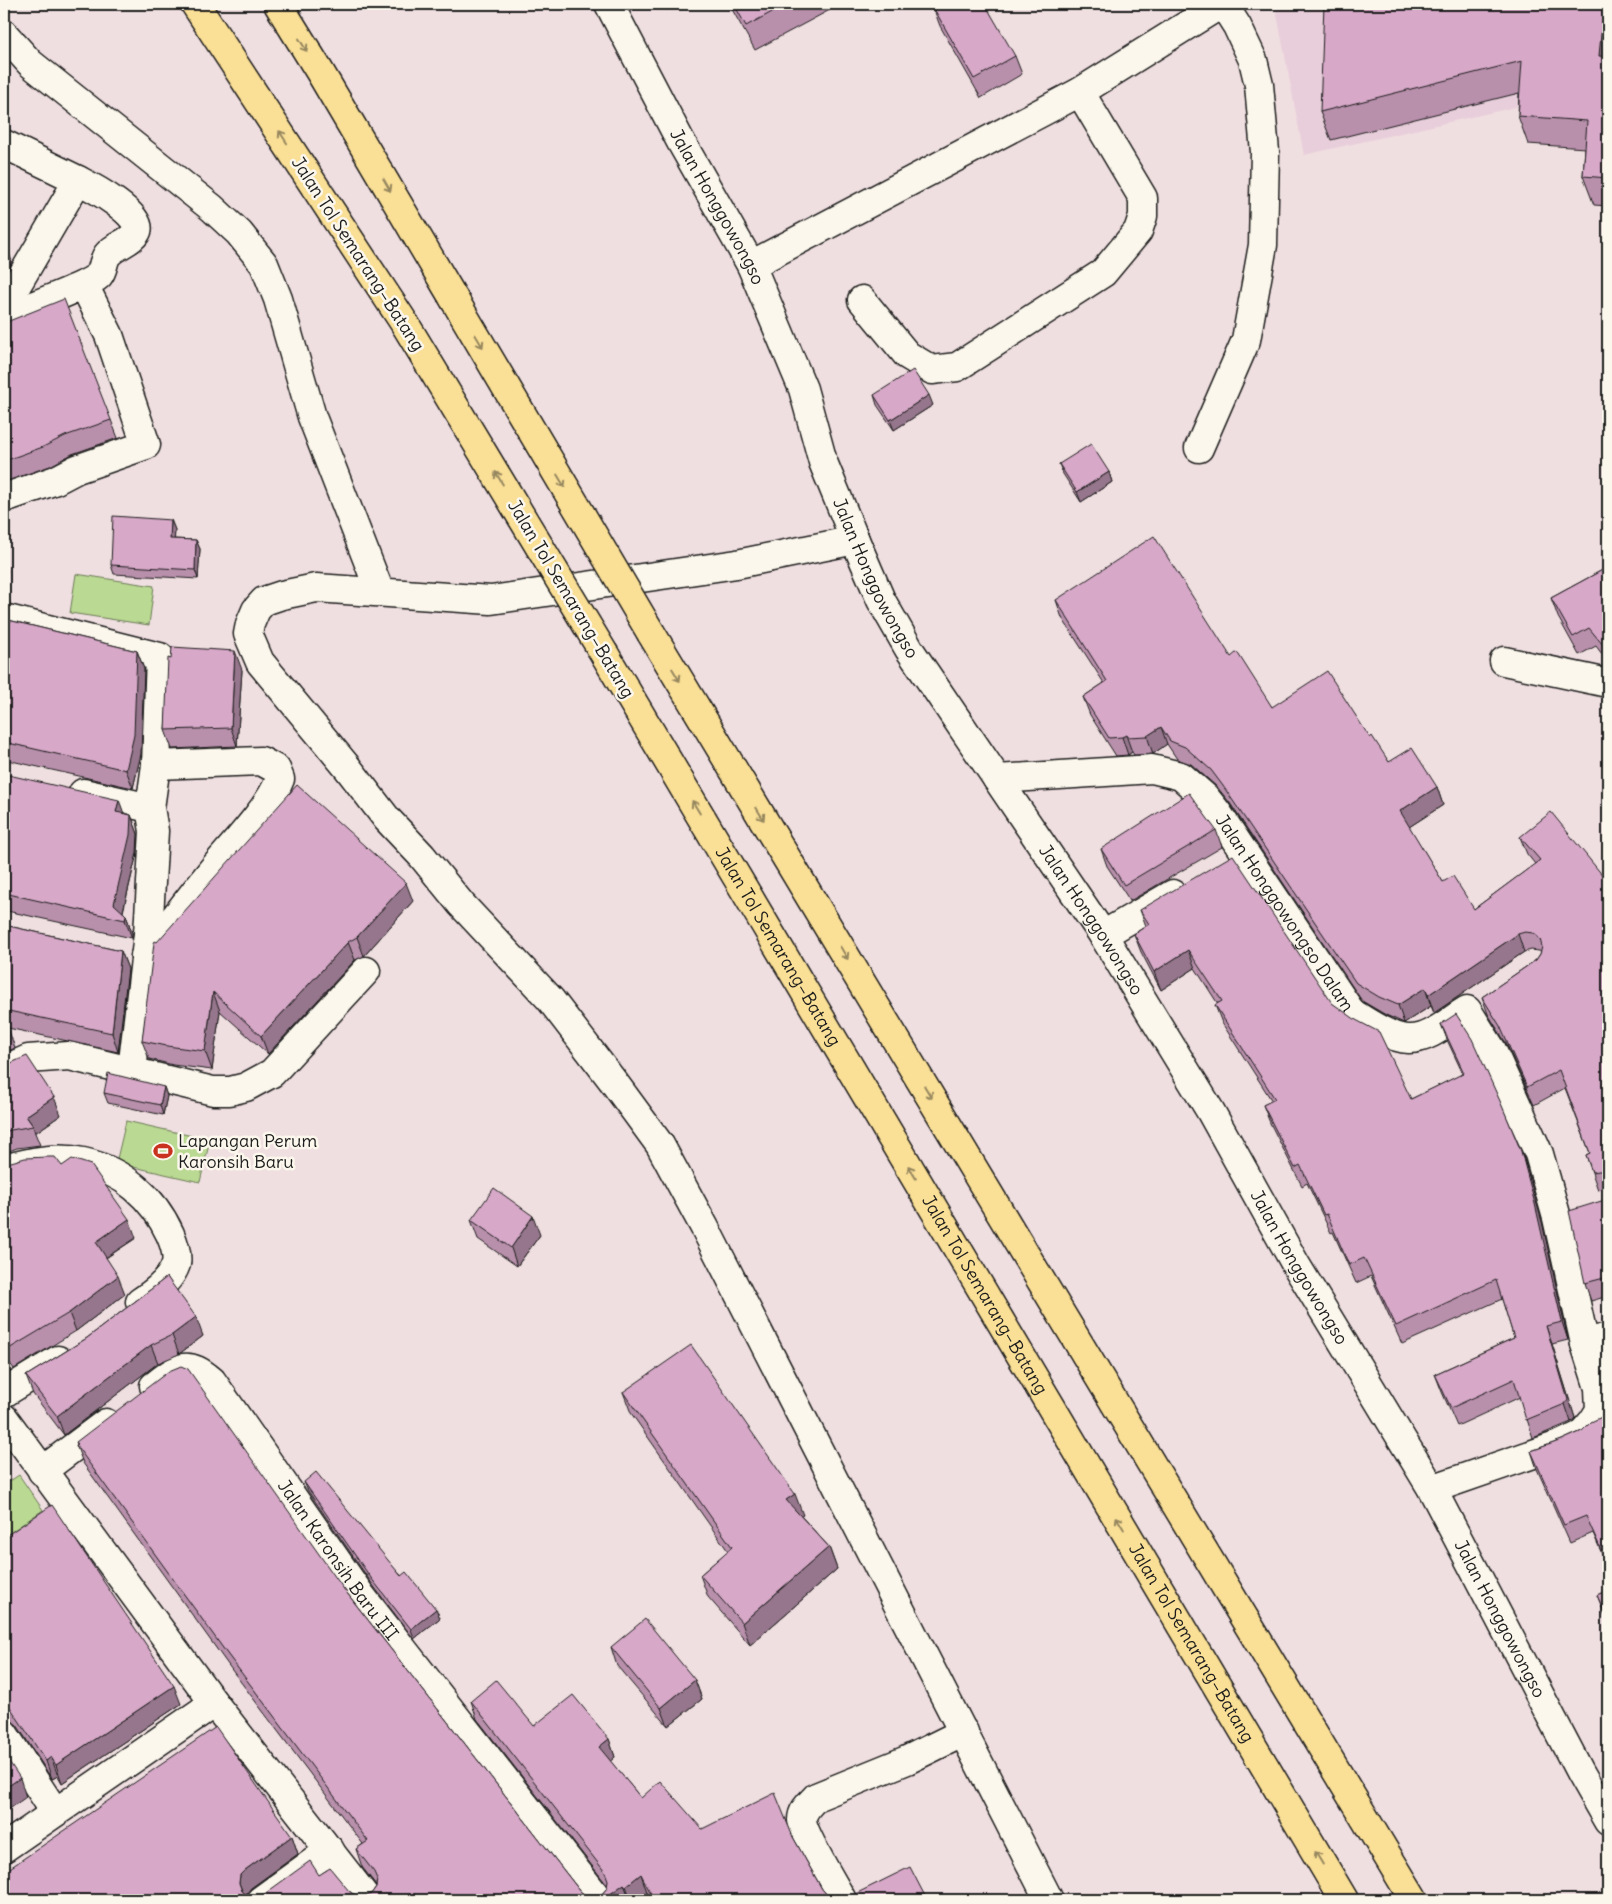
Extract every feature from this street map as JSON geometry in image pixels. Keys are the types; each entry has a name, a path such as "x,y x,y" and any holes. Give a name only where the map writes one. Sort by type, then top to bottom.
{"highway":[{"name":"Jalan Tol Semarang–Batang","path":"195,4 405,324 605,655 1344,1900"},
{"path":"278,4 651,633 1414,1900"}],"street":[{"name":"Jalan Honggowongso","path":"609,4 680,140 750,265 803,389 823,462 881,600 909,649 1103,935 1210,1112 1296,1265 1432,1489 1580,1772 1608,1821"},
{"path":"750,265 1080,92 1222,4 1237,26 1253,60 1259,85 1265,152 1263,245 1246,340 1199,448"},
{"path":"4,34 30,64 212,208 239,233 264,264 278,299 312,417 380,592"},
{"path":"862,300 907,355 932,370 957,367 1103,273 1138,231 1143,216 1143,198 1080,92"},
{"path":"4,144 78,180 124,209 133,216 138,224 137,232 108,254 99,275 84,284 4,317"},
{"path":"4,308 78,180"},
{"path":"4,498 56,480 77,469 146,445 109,335 84,284"},
{"path":"855,540 737,564 491,600 316,588 264,601 256,610 248,634 260,662 285,694 347,767 387,819 422,856 461,904 550,999 614,1080 660,1145 705,1228 958,1735 1033,1900"},
{"path":"4,618 160,657 156,765 150,808 154,831 148,934 132,1070"},
{"path":"1504,661 1608,683"},
{"path":"144,957 208,874 260,812 277,789 280,780 276,769 261,761 156,765"},
{"name":"Jalan Honggowongso Dalam","path":"997,778 1152,769 1181,776 1211,805 1351,1012 1379,1030 1406,1040 1431,1032 1476,1004 1492,1050 1540,1154 1557,1218 1597,1340 1600,1410 1594,1421 1582,1435 1562,1444 1432,1489"},
{"path":"62,788 150,808"},
{"path":"1219,866 1244,852"},
{"path":"1103,935 1194,881"},
{"path":"116,951 144,957"},
{"path":"4,1070 28,1059 69,1056 213,1091 230,1091 246,1087 272,1073 366,971"},
{"path":"4,1169 33,1161 81,1162 108,1170 133,1184 158,1211 174,1242 177,1255 176,1264 167,1278 152,1294 117,1319"},
{"path":"1557,1218 1583,1210"},
{"path":"4,1393 76,1349"},
{"name":"Jalan Karonsih Baru III","path":"42,1471 167,1376 180,1369 191,1367 199,1370 212,1381 362,1597 599,1900"},
{"path":"4,1418 214,1703 368,1900"},
{"path":"4,1848 214,1703"},
{"path":"4,1734 55,1812"},
{"path":"842,1900 808,1836 802,1820 805,1809 816,1797 906,1760 958,1735"},
{"path":"958,1735 1049,1900"},
{"path":"261,1900 330,1850"}],"shaded area":[{"path":"1275,4 1608,4 1608,86 1304,155"}],"green space":[{"path":"76,574 154,586 149,625 70,613"},
{"name":"Lapangan Perum Karonsih Baru","path":"126,1121 210,1140 200,1182 116,1163"},
{"path":"19,1475 43,1510 4,1537 4,1485"}],"building":[{"path":"734,4 787,4 746,26"},
{"path":"939,4 985,4 1015,56 974,79 933,7"},
{"path":"1324,4 1604,4 1599,56 1608,57 1608,178 1583,176 1587,121 1518,116 1522,61 1320,112"},
{"path":"64,299 111,420 65,436 43,447 4,461 4,323"},
{"path":"913,370 929,395 890,420 874,395"},
{"path":"1091,444 1109,472 1077,492 1059,464"},
{"path":"113,516 171,520 170,539 196,540 195,570 111,565"},
{"path":"1154,536 1231,657 1237,652 1272,707 1327,671 1370,738 1372,736 1389,762 1412,748 1437,787 1400,811 1443,882 1453,876 1474,909 1540,860 1520,837 1551,812 1608,882 1608,1172 1606,1170 1592,1172 1586,1155 1590,1153 1559,1070 1527,1087 1500,1026 1482,997 1536,960 1542,947 1540,939 1533,933 1525,932 1518,934 1428,995 1425,988 1398,1005 1379,997 1356,983 1211,770 1185,747 1170,741 1161,727 1147,736 1127,737 1126,735 1109,738 1083,697 1107,681 1056,600"},
{"path":"1608,567 1608,651 1589,628 1573,637 1551,598"},
{"path":"4,619 137,651 134,735 126,770 4,742"},
{"path":"172,647 235,651 231,728 165,730 168,658 171,659"},
{"path":"4,774 119,800 116,812 131,815 130,835 114,904 126,915 125,920 4,893"},
{"path":"297,785 406,883 357,937 348,942 261,1036 213,992 205,1051 142,1041 155,941 157,942"},
{"path":"1189,793 1216,830 1124,885 1101,849"},
{"path":"1233,855 1332,1003 1356,1020 1379,1032 1411,1099 1464,1073 1441,1024 1456,1014 1472,1039 1521,1151 1535,1204 1562,1322 1546,1326 1568,1400 1565,1404 1526,1420 1514,1379 1451,1408 1435,1374 1514,1338 1496,1280 1396,1326 1364,1258 1349,1265 1327,1214 1324,1215 1300,1165 1295,1168 1263,1105 1275,1099 1215,1005 1222,1001 1188,950 1154,972 1134,934 1149,924 1140,910"},
{"path":"4,925 121,951 112,1033 4,1010"},
{"path":"4,1022 9,1029 4,1031"},
{"path":"27,1056 54,1097 26,1116 33,1126 4,1132 4,1066"},
{"path":"108,1073 164,1087 160,1105 104,1093"},
{"path":"55,1157 62,1166 72,1159 91,1165 129,1219 96,1242 118,1276 69,1313 7,1350 4,1345 4,1164 25,1158"},
{"path":"494,1188 533,1216 511,1248 471,1220"},
{"path":"1608,1199 1608,1277 1585,1283 1569,1211"},
{"path":"167,1277 196,1317 172,1335 151,1345 57,1416 26,1376 87,1338"},
{"path":"691,1345 795,1494 786,1500 829,1547 742,1623 700,1575 732,1547 623,1392"},
{"path":"181,1366 188,1369 343,1588 580,1891 586,1896 594,1897 602,1894 607,1888 608,1880 605,1872 471,1701 496,1680 534,1726 573,1695 609,1739 599,1747 641,1798 660,1781 702,1829 775,1793 793,1837 822,1889 831,1900 693,1900 691,1895 681,1900 654,1900 641,1874 626,1886 624,1884 602,1900 4,1900 4,1872 216,1727 292,1836 240,1875 239,1883 242,1891 248,1896 256,1897 263,1895 310,1861 319,1875 330,1868 349,1891 356,1896 364,1897 371,1894 376,1887 377,1879 374,1872 356,1849 368,1841 228,1655 76,1445 78,1444 76,1442 169,1371"},
{"path":"1608,1414 1608,1565 1586,1516 1564,1525 1531,1451 1582,1431 1591,1422"},
{"path":"316,1472 401,1576 406,1572 436,1609 411,1629 371,1578 304,1482"},
{"path":"52,1505 174,1686 56,1765 51,1757 46,1761 4,1701 4,1537"},
{"path":"1608,1590 1608,1620 1597,1595"},
{"path":"645,1619 695,1680 661,1708 611,1647"},
{"path":"4,1754 20,1778 4,1789"},
{"path":"910,1867 927,1900 843,1900"}],"place":[{"name":"Lapangan Perum Karonsih Baru","path":"163,1151"}]}
